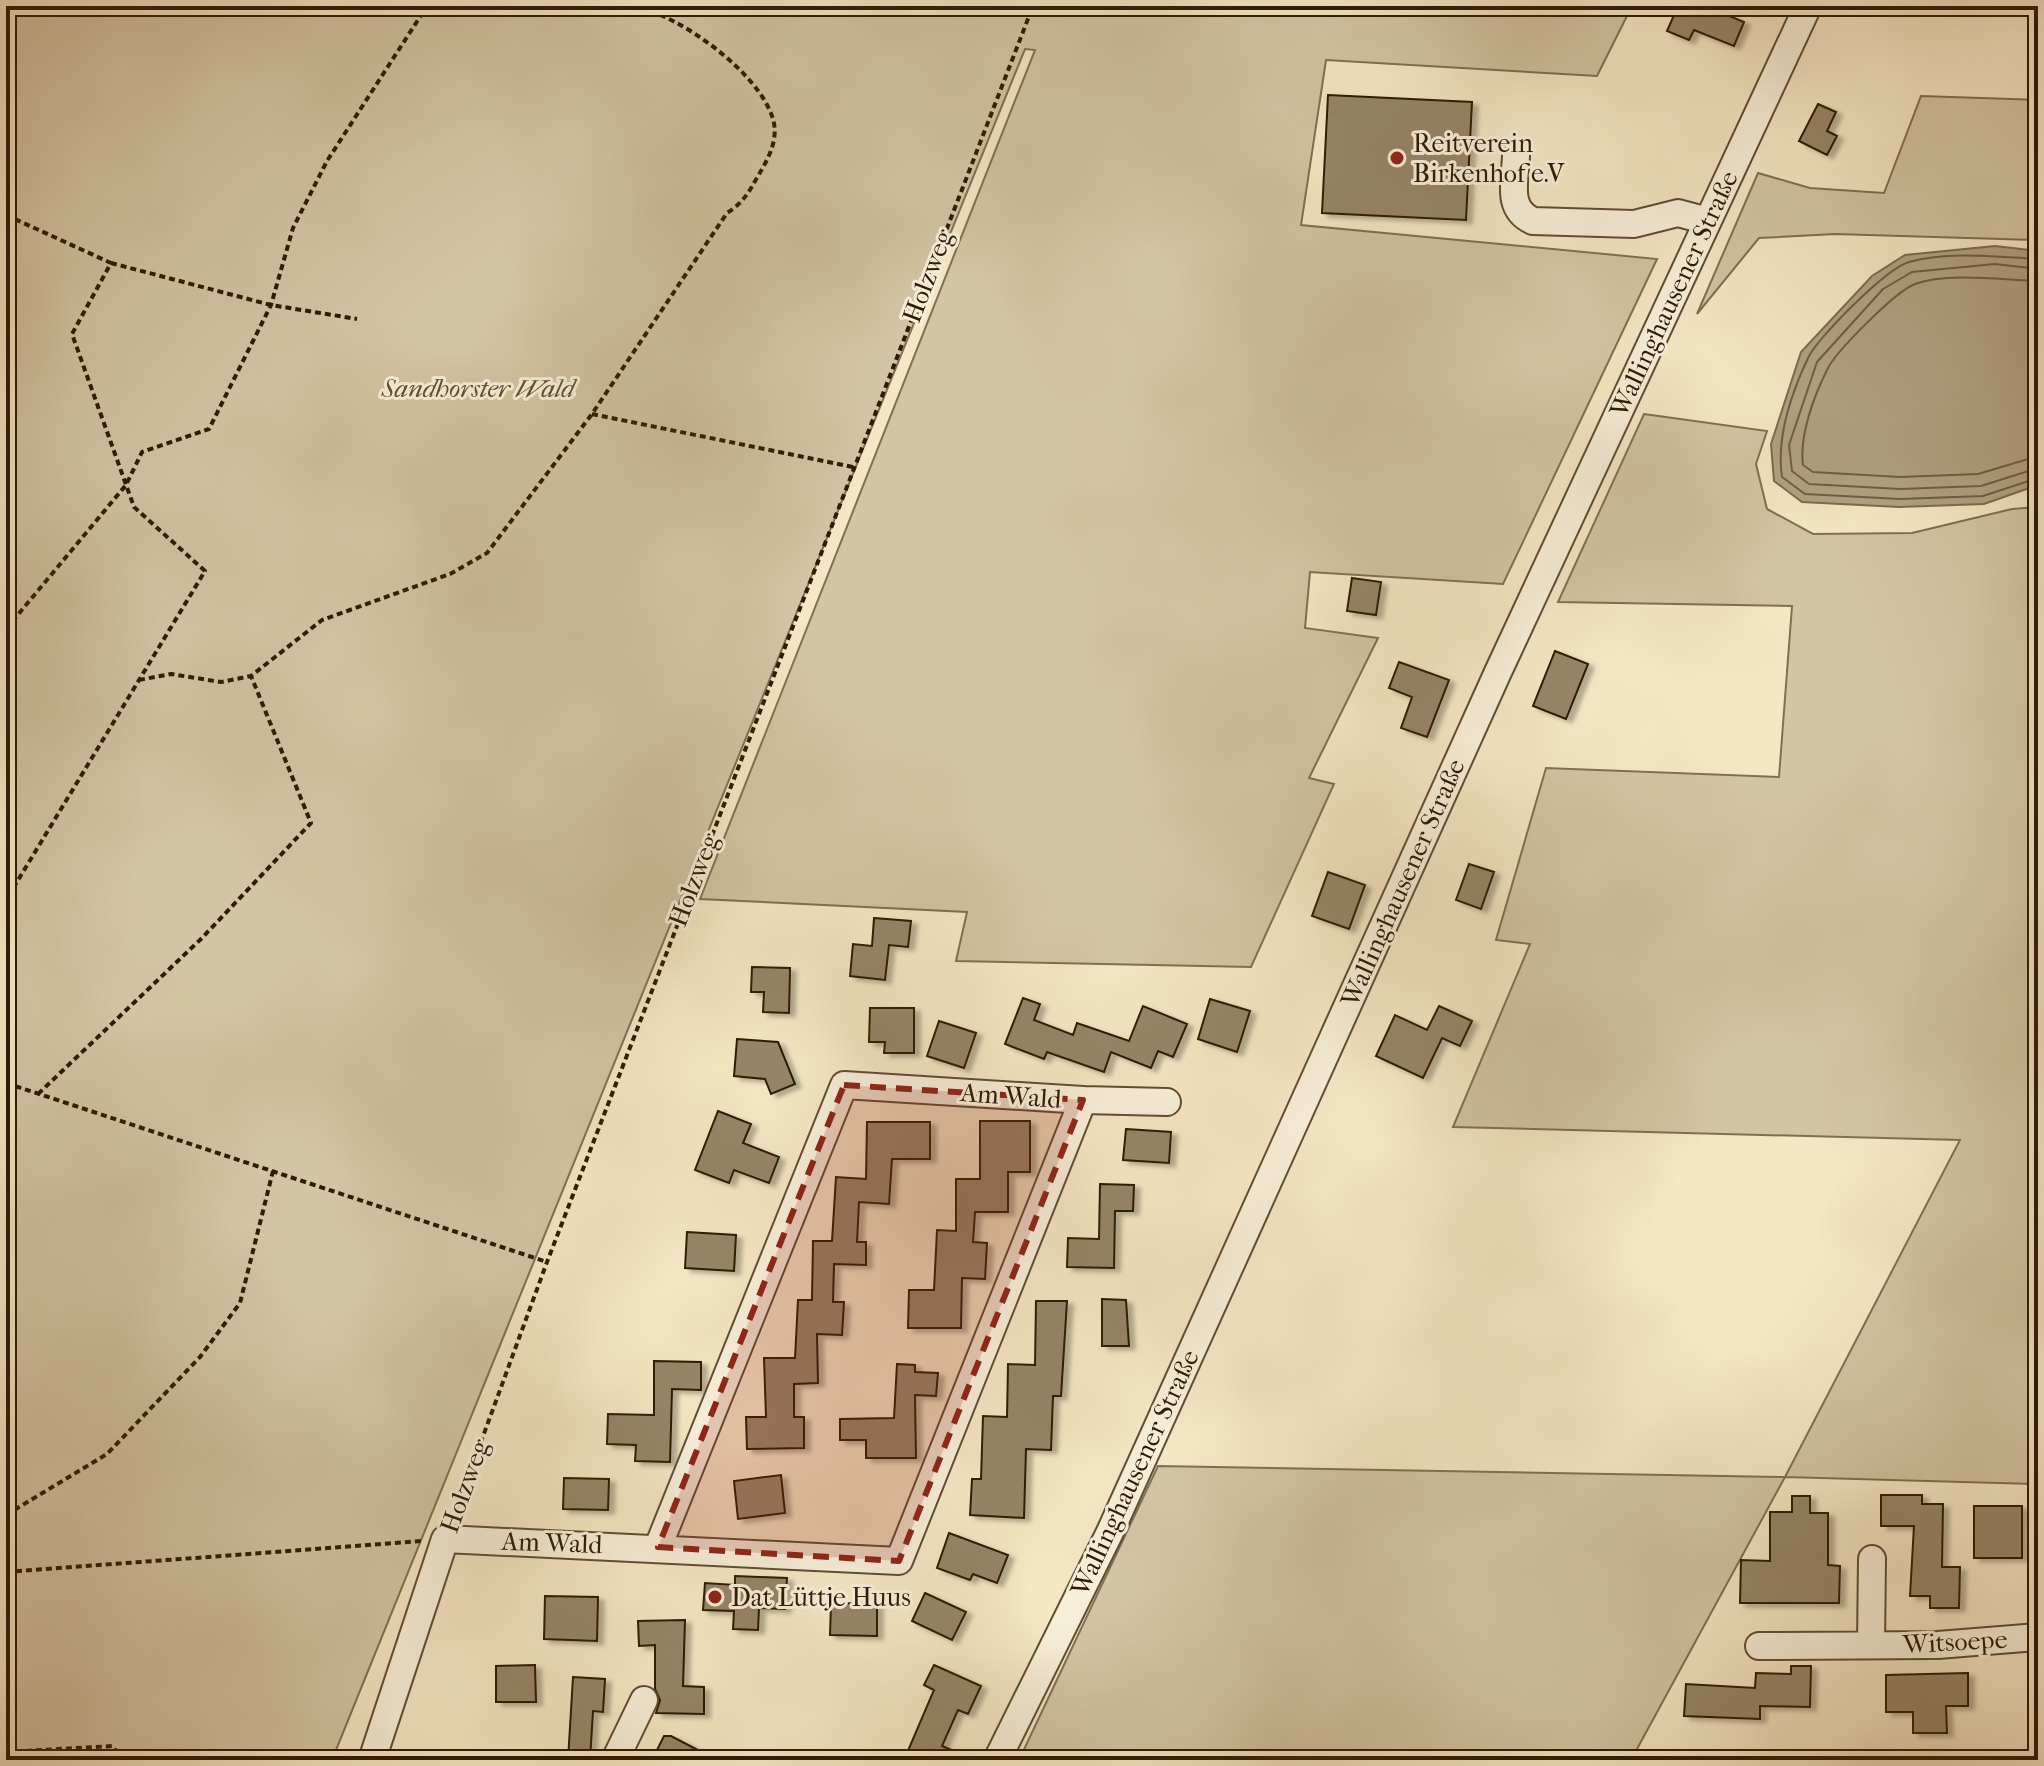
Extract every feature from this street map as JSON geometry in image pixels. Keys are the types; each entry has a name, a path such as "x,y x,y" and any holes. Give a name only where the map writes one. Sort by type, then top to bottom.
{"street":[{"name":"Wallinghausener Straße","path":"997,1760 1110,1532 1491,686 1808,6"},
{"path":"1516,156 1513,201 1523,217 1533,221 1634,224 1678,213 1708,221"},
{"name":"Am Wald","path":"445,1539 899,1561 1083,1100 844,1085 658,1547"},
{"path":"1083,1100 1167,1102"},
{"name":"Holzweg","path":"372,1760 445,1539"},
{"name":"Witsoepe","path":"1871,1645 1872,1559"},
{"name":"Witsoepe","path":"1759,1646 1938,1645 2038,1637"},
{"path":"615,1760 644,1700"}],"path":[{"path":"6,629 126,485 142,452 209,429 271,305 293,228 327,161 427,6"},
{"path":"139,680 171,674 221,682 251,676 322,620 450,574 487,553 592,414 727,213 742,203 773,151 774,120 754,83 736,65 659,11 635,6"},
{"name":"Holzweg","path":"445,1539 547,1262 1033,6"},
{"path":"6,215 111,263 271,305 357,319"},
{"path":"6,900 205,571 134,507 72,334 111,263"},
{"path":"592,414 853,467"},
{"path":"38,1094 202,938 311,823 251,676"},
{"path":"6,1083 547,1262"},
{"path":"6,1515 107,1454 200,1357 240,1303 273,1171"},
{"path":"6,1572 445,1539"},
{"path":"6,1752 113,1746 121,1760"}],"highlighted area":[{"path":"844,1085 1083,1100 899,1561 658,1547"}],"green space":[{"name":"Sandhorster Wald","path":"6,6 1632,6 1597,76 1326,60 1301,225 1657,259 1503,584 1310,572 1305,628 1378,638 1309,778 1334,784 1251,967 956,961 967,912 700,899 1035,50 1025,49 332,1760 6,1760"},
{"path":"1921,96 2038,100 2038,240 1835,234 1759,238 1697,314 1758,173 1810,188 1884,193"},
{"path":"1644,414 1767,431 1756,464 1767,509 1813,534 1912,533 2012,509 2038,507 2038,1484 1785,1477 1960,1140 1453,1127 1530,944 1496,940 1546,768 1779,777 1792,606 1558,602"},
{"path":"1158,1466 1785,1477 1631,1760 1019,1760"}],"water":[{"path":"1995,246 2038,251 2038,485 1984,504 1899,507 1802,502 1774,481 1771,444 1801,352 1872,276 1905,255"}],"building":[{"path":"1678,6 1705,6 1744,22 1734,46 1694,30 1689,40 1667,31"},
{"name":"Reitverein Birkenhof e.V","path":"1328,95 1472,102 1466,220 1322,213"},
{"path":"1818,104 1836,112 1827,131 1837,136 1827,155 1799,141"},
{"path":"1352,578 1381,582 1376,615 1347,611"},
{"path":"1555,651 1588,664 1566,719 1533,706"},
{"path":"1399,662 1449,680 1427,737 1401,728 1412,697 1389,688"},
{"path":"1469,864 1494,872 1481,909 1456,900"},
{"path":"1328,872 1365,885 1349,929 1312,916"},
{"path":"874,918 911,921 908,947 889,945 885,980 850,976 853,944 872,946"},
{"path":"752,967 790,968 789,1013 763,1012 764,992 751,992"},
{"path":"1023,998 1040,1004 1034,1020 1073,1035 1077,1023 1129,1041 1143,1006 1187,1024 1173,1057 1158,1051 1151,1068 1111,1052 1104,1072 1047,1052 1044,1059 1005,1044"},
{"path":"1210,999 1250,1011 1237,1052 1198,1039"},
{"path":"1439,1006 1472,1021 1460,1046 1442,1038 1423,1078 1376,1056 1395,1015 1427,1030"},
{"path":"870,1008 914,1008 914,1053 884,1053 885,1042 869,1042"},
{"path":"939,1021 976,1033 964,1068 927,1056"},
{"path":"737,1039 778,1042 795,1084 771,1094 765,1079 734,1076"},
{"path":"718,1111 751,1124 743,1143 779,1157 769,1183 734,1170 729,1183 695,1170"},
{"path":"980,1121 1030,1121 1030,1172 1008,1172 1008,1212 975,1212 973,1242 987,1243 985,1279 962,1278 961,1328 908,1328 909,1290 934,1290 937,1230 956,1231 956,1179 980,1179"},
{"path":"867,1122 930,1122 930,1159 892,1159 889,1204 859,1202 857,1242 866,1242 866,1265 834,1264 833,1302 844,1302 842,1335 817,1334 818,1383 794,1384 794,1417 804,1417 804,1448 747,1449 746,1417 766,1417 764,1358 795,1358 798,1300 812,1300 813,1241 832,1241 836,1177 866,1179"},
{"path":"1126,1129 1171,1132 1169,1163 1123,1160"},
{"path":"1100,1184 1134,1185 1133,1211 1115,1211 1114,1268 1067,1267 1068,1238 1099,1239"},
{"path":"687,1232 736,1235 734,1271 685,1268"},
{"path":"1102,1299 1126,1300 1129,1346 1102,1346"},
{"path":"1036,1301 1067,1301 1061,1396 1053,1396 1051,1450 1026,1449 1024,1518 970,1515 972,1479 981,1479 983,1416 1007,1417 1008,1364 1035,1365"},
{"path":"654,1361 701,1362 701,1390 672,1389 670,1462 635,1461 636,1445 607,1444 608,1414 654,1415"},
{"path":"897,1364 915,1365 915,1372 938,1373 936,1396 915,1395 916,1458 866,1458 866,1440 840,1440 840,1419 894,1418"},
{"path":"781,1475 785,1513 738,1519 734,1481"},
{"path":"564,1478 609,1479 608,1510 563,1509"},
{"path":"1881,1495 1922,1495 1922,1504 1943,1504 1942,1567 1960,1567 1959,1608 1930,1608 1930,1596 1910,1596 1914,1526 1881,1526"},
{"path":"1792,1496 1810,1496 1810,1513 1828,1513 1828,1565 1840,1566 1839,1603 1740,1603 1741,1560 1770,1561 1770,1512 1792,1512"},
{"path":"1974,1506 2022,1506 2022,1558 1974,1558"},
{"path":"949,1533 1008,1555 997,1583 973,1574 970,1580 937,1568"},
{"path":"735,1576 787,1578 785,1609 759,1608 758,1630 733,1629 734,1611 703,1610 705,1583 735,1585"},
{"path":"925,1593 966,1612 952,1640 912,1621"},
{"path":"545,1596 598,1597 597,1641 544,1639"},
{"path":"831,1603 877,1604 877,1636 830,1635"},
{"path":"685,1620 683,1686 704,1687 704,1714 656,1713 660,1700 655,1689 655,1645 639,1646 638,1621"},
{"path":"535,1665 536,1702 496,1702 496,1666"},
{"path":"934,1665 981,1686 968,1714 958,1710 942,1746 975,1760 904,1760 934,1690 924,1685"},
{"path":"1791,1666 1811,1666 1810,1707 1760,1706 1760,1719 1684,1716 1686,1684 1755,1688 1756,1673 1791,1674"},
{"path":"1968,1673 1968,1706 1946,1706 1947,1733 1913,1733 1913,1712 1886,1712 1886,1675"},
{"path":"573,1677 605,1679 603,1712 593,1711 590,1760 568,1760"},
{"path":"664,1736 671,1736 717,1760 652,1760"}],"place":[{"name":"Reitverein Birkenhof e.V","path":"1397,158"},
{"name":"Dat Lüttje Huus","path":"715,1597"}]}
